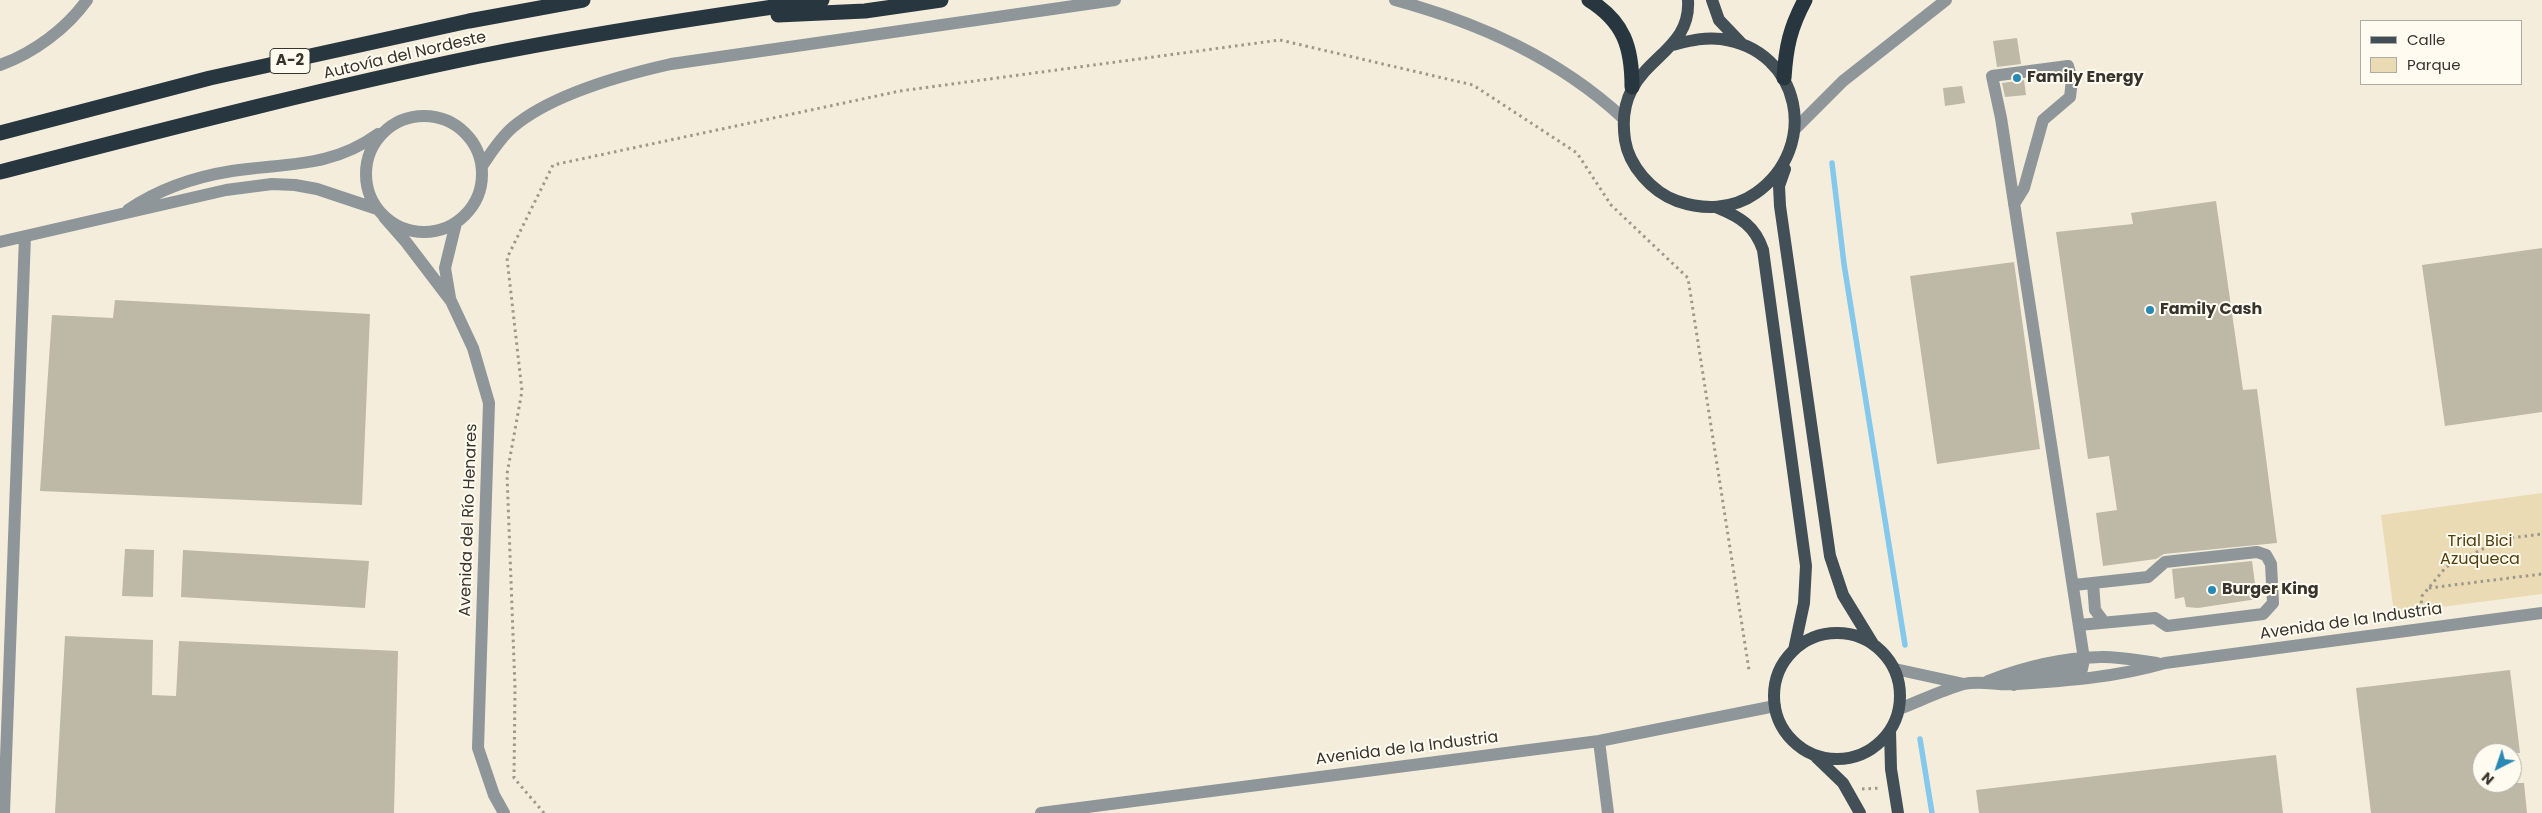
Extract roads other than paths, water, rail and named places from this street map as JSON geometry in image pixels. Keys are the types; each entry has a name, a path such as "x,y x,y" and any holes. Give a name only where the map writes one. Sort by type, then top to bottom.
{"highway":[{"name":"Autovía del Nordeste","path":"0,133 210,78 469,21 583,0"},
{"name":"Autovía del Nordeste","path":"0,172 199,121 471,59 687,19 822,0"},
{"path":"687,19 865,11 941,0"},
{"path":"1589,0 1606,13 1619,27 1627,41 1632,63 1632,87"},
{"path":"1784,78 1786,48 1793,22 1805,0"}],"main road":[{"path":"1688,0 1686,23 1672,45 1650,64 1632,87 1626,101 1623,118 1626,142 1635,165 1650,184 1670,198 1686,204 1718,208 1737,216 1750,225 1758,237 1763,250 1806,566 1804,603 1794,650"},
{"path":"1712,0 1719,20 1743,45 1763,57 1784,78 1794,107 1796,128 1779,186 1780,206 1830,556 1843,595 1873,644 1895,669 1900,693 1899,709 1890,732 1875,747 1856,756 1835,759 1814,755"},
{"path":"1672,45 1696,38 1721,39 1743,45"},
{"path":"1718,208 1746,200 1771,183 1788,158"},
{"path":"1860,813 1851,794 1833,771 1814,755 1796,744 1782,727 1775,706 1774,691 1777,676 1784,661 1794,650 1808,640 1824,634 1841,633 1858,637 1873,644"},
{"path":"1890,732 1893,788 1898,813"}],"street":[{"path":"0,65 49,38 75,17 87,0"},
{"path":"482,166 511,129 535,112 583,90 639,71 671,64 1115,0"},
{"path":"1395,0 1457,18 1520,46 1582,82 1623,118"},
{"path":"1796,128 1843,81 1946,0"},
{"path":"2014,204 2024,188 2043,120 2070,97 2072,80 2068,66 1992,76 2014,204 2084,659 2082,669 2030,674 2014,685"},
{"path":"0,242 123,214 226,190 272,184 295,185 317,189 380,213 400,228 419,232 438,231 456,223 469,213 477,199 482,183 482,166 476,147 464,130 446,120 426,115 406,118 388,127 358,148 342,155 309,163 230,172 190,181 152,194 123,214"},
{"path":"380,213 368,193 365,175 368,157 376,140 388,127"},
{"name":"Avenida del Río Henares","path":"380,213 406,242 451,300 473,348 489,403 478,748 494,795 504,813"},
{"name":"Avenida del Río Henares","path":"451,300 445,268 456,223"},
{"path":"4,813 25,236"},
{"path":"2074,585 2148,577 2165,562 2220,555 2257,552 2266,555 2271,564 2273,602 2263,614 2167,626 2155,618 2079,625"},
{"path":"2093,583 2095,610 2104,622"},
{"name":"Avenida de la Industria","path":"1964,684 1987,682 2014,685 2103,677 2138,671 2165,663 2542,614"},
{"name":"Avenida de la Industria","path":"1987,682 2023,668 2101,657 2165,663"},
{"path":"1895,669 1964,684"},
{"path":"1899,709 1964,684"},
{"name":"Avenida de la Industria","path":"1041,813 1599,740 1775,706"},
{"path":"1599,740 1608,813"}],"waterway":[{"path":"1832,163 1844,264 1905,645"},
{"path":"1920,739 1932,813"}],"place":[{"name":"Family Energy","path":"2017,78"},
{"name":"Family Cash","path":"2150,310"},
{"name":"Burger King","path":"2212,590"}],"park label":[{"name":"Trial Bici Azuqueca","path":"2480,551"}]}
